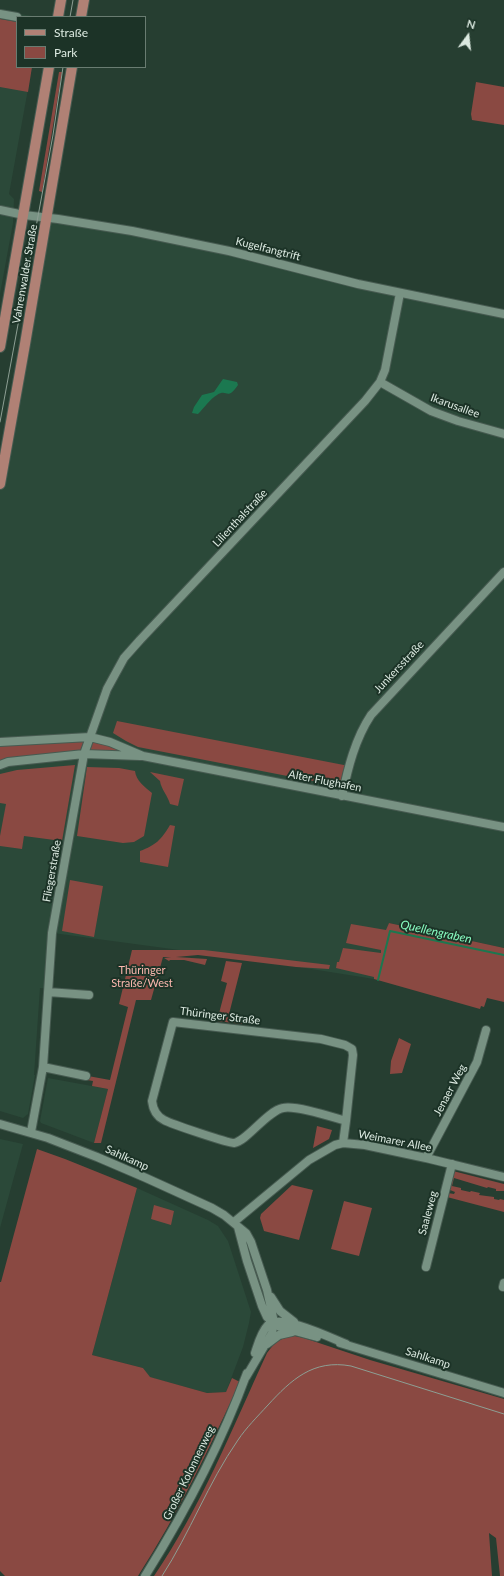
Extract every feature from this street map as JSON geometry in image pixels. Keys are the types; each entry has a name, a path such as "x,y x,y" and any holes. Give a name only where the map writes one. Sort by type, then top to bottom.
{"main road":[{"path":"58,16 61,0"},
{"path":"81,16 84,0"},
{"name":"Vahrenwalder Straße","path":"0,347 49,68"},
{"name":"Vahrenwalder Straße","path":"0,484 72,68"}],"street":[{"path":"0,14 16,18"},
{"name":"Kugelfangtrift","path":"0,210 24,216 132,231 229,251 400,293 504,314"},
{"name":"Lilienthalstraße","path":"84,754 107,689 124,658 365,401 380,382 387,361 400,293"},
{"name":"Ikarusallee","path":"380,382 431,411 458,421 504,434"},
{"name":"Junkersstraße","path":"342,796 346,774 357,740 362,728 371,715 504,572"},
{"name":"Alter Flughafen","path":"0,742 90,737 116,744 143,756"},
{"name":"Alter Flughafen","path":"3,763 84,754 143,756 504,828"},
{"name":"Fliegerstraße","path":"31,1132 43,1067 52,933 84,754"},
{"path":"48,992 89,995"},
{"name":"Thüringer Straße","path":"343,1143 346,1121 353,1056 352,1049 345,1045 321,1039 173,1022 152,1101 153,1110 165,1121 222,1141 234,1143 241,1140 273,1112 283,1108 292,1108 346,1121"},
{"name":"Jenaer Weg","path":"426,1158 477,1062 486,1030"},
{"path":"43,1067 86,1076"},
{"name":"Sahlkamp","path":"0,1124 31,1132 153,1181 212,1208 236,1225 246,1234 251,1242 267,1290 274,1322 284,1321 298,1329 504,1393"},
{"name":"Weimarer Allee","path":"236,1225 309,1160 335,1145 343,1143 365,1145 504,1177"},
{"name":"Saaleweg","path":"426,1266 452,1164"},
{"path":"236,1225 262,1306 267,1317 274,1322"},
{"name":"Sahlkamp","path":"267,1290 280,1311 298,1329"},
{"name":"Großer Kolonnenweg","path":"262,1306 263,1332"},
{"name":"Großer Kolonnenweg","path":"145,1576 184,1511 198,1484 246,1377 263,1332 269,1324 274,1322"},
{"name":"Großer Kolonnenweg","path":"246,1377 272,1333 274,1322"},
{"path":"262,1349 279,1335 298,1329"}],"shaded area":[{"path":"0,11 32,16 16,16 16,68 32,68 9,194 14,199 13,223 0,294"},
{"path":"47,218 132,231 504,314 504,948 389,923 374,979 261,961 53,933 48,989 40,988 35,1075 28,1114 23,1118 0,1111 0,484"},
{"path":"223,379 237,382 238,385 229,394 221,393 214,397 198,414 192,413 202,395 214,392"},
{"path":"48,1078 108,1089 94,1143 41,1123 40,1121"},
{"path":"0,1139 23,1144 0,1228"},
{"path":"137,1188 208,1220 218,1226 228,1241 251,1312 243,1347 226,1392 207,1393 149,1377 143,1368 92,1355"}],"green space":[{"path":"0,19 16,22 16,68 32,68 28,92 0,87"},
{"path":"59,72 62,72 42,192 39,191"},
{"path":"476,82 504,87 504,125 472,120 471,114"},
{"path":"117,721 349,766 344,787 138,747 113,733"},
{"path":"72,737 131,751 0,765 0,742"},
{"path":"75,765 62,841 24,836 22,849 0,846 0,836 6,804 0,803 0,774 17,770"},
{"path":"87,767 119,768 135,771 139,781 152,793 144,836 134,842 123,843 77,836"},
{"path":"150,772 184,779 178,806 170,804 160,781"},
{"path":"170,825 175,826 168,867 140,862 140,851 150,847 158,841"},
{"path":"70,880 103,886 94,937 62,931"},
{"path":"389,923 504,948 504,1002 487,998 484,1007 481,1006 480,1009 374,979 374,977 336,968 343,948 381,953 381,950 346,943 351,924 386,930"},
{"name":"Thüringer Straße/West","path":"132,950 204,950 330,965 329,969 296,967 198,955 176,957 207,959 205,965 184,960 169,961 164,958 171,957 163,957 151,1000 136,1000 101,1143 94,1143 108,1089 92,1086 93,1081 87,1080 88,1076 110,1080 128,1007 119,1004"},
{"path":"226,961 242,963 228,1018 239,1021 241,1016 244,1017 242,1024 217,1021 227,983 221,981"},
{"path":"399,1038 411,1044 402,1073 390,1074 391,1061"},
{"path":"317,1126 332,1130 329,1139 313,1148"},
{"path":"37,1149 137,1188 92,1355 143,1368 150,1377 207,1393 226,1392 232,1378 240,1382 180,1505 153,1553 138,1576 5,1576 0,1571 0,1282"},
{"path":"453,1171 504,1184 504,1191 496,1191 496,1189 487,1188 454,1178 452,1186 461,1188 461,1190 480,1193 479,1195 504,1200 504,1212 447,1197 448,1193 454,1194 455,1192 449,1188"},
{"path":"292,1185 313,1190 299,1240 264,1231 260,1218 261,1214"},
{"path":"344,1201 372,1208 359,1256 331,1249"},
{"path":"154,1205 174,1211 171,1225 151,1219"},
{"path":"295,1336 370,1360 504,1399 504,1576 500,1576 496,1538 489,1533 492,1576 154,1576 187,1523 215,1467 267,1353 279,1341"}],"waterway":[{"name":"Quellengraben","path":"378,980 390,931 504,955"}],"tram line":[{"path":"70,16 73,0"},
{"path":"0,422 53,135 63,68"},
{"path":"162,1576 172,1560 217,1473 238,1440 252,1422 285,1387 294,1380 314,1369 337,1365 351,1366 504,1414"}]}
